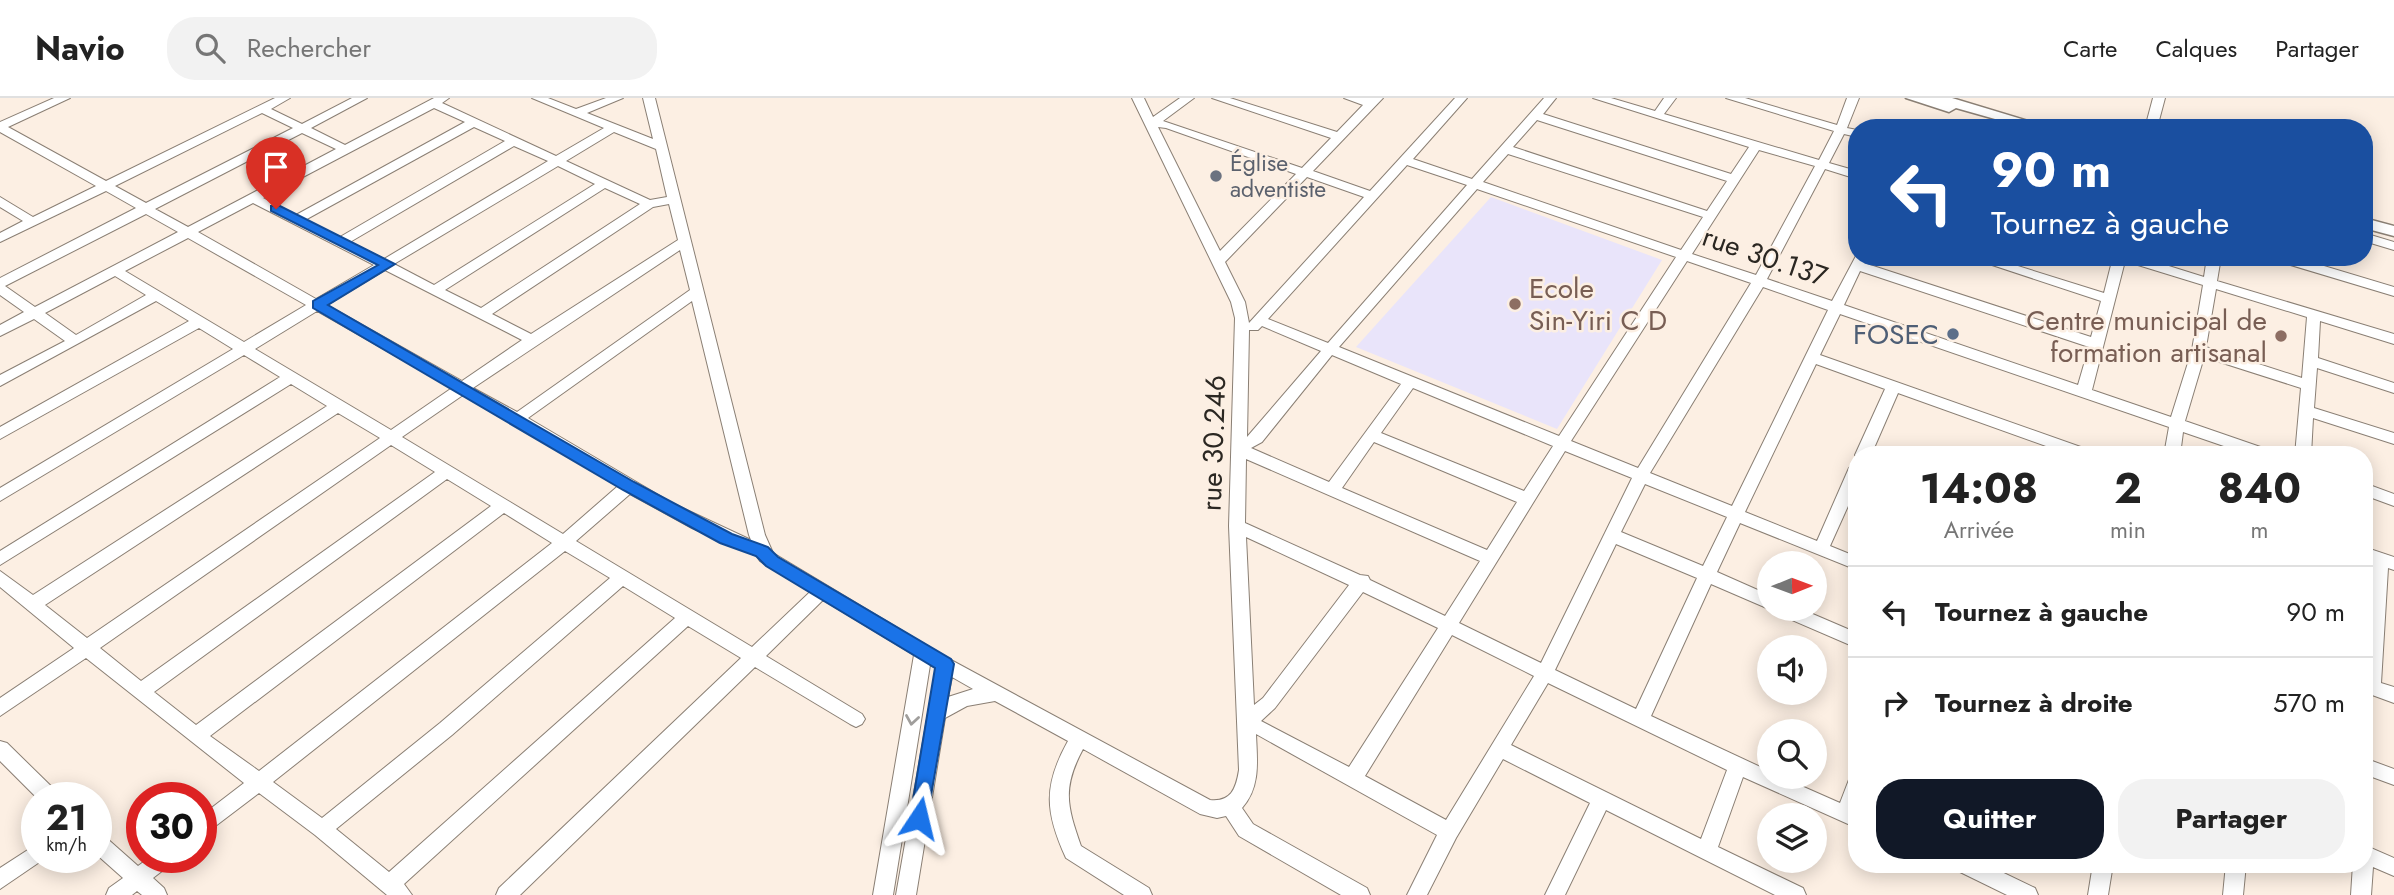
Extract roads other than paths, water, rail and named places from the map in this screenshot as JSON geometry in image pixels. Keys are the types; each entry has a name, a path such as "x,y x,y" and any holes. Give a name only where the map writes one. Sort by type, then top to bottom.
{"main road":[{"path":"1913,98 1987,119"},
{"path":"1936,98 2012,119"},
{"path":"2373,224 2394,234"}],"street":[{"path":"0,127 64,98"},
{"path":"0,238 284,98"},
{"path":"0,283 362,98"},
{"path":"538,98 662,147"},
{"path":"576,113 617,98"},
{"path":"649,98 762,551 772,562 923,652 1207,808 1231,808 1246,830 1360,895"},
{"name":"rue 30.246","path":"1138,98 1238,302 1243,340 1237,526 1247,785 1243,795 1231,808"},
{"path":"1152,123 1188,98"},
{"path":"1218,98 1339,137"},
{"path":"1350,98 1374,101"},
{"path":"1243,340 1461,98"},
{"path":"1238,449 1257,438 1329,350 1550,98"},
{"path":"1599,98 1848,172"},
{"path":"1657,116 1670,98"},
{"path":"1732,98 1848,132"},
{"path":"1851,119 1853,98"},
{"path":"2153,119 2159,98"},
{"path":"0,331 438,101 472,123 649,204"},
{"path":"1217,262 1374,101"},
{"path":"262,109 346,150"},
{"path":"1535,115 1734,180"},
{"path":"297,219 472,123"},
{"path":"1152,123 1168,125 1372,196"},
{"path":"0,127 317,304 628,486 726,539 762,551"},
{"path":"0,495 612,128"},
{"path":"1417,895 1449,832 1544,674 1614,536 1641,476 1759,282 1822,164 1848,133"},
{"path":"342,241 512,142"},
{"path":"1353,778 1563,442 1756,145"},
{"path":"1506,149 1711,216"},
{"name":"rue 30.137","path":"1405,160 2083,394 2242,446"},
{"path":"435,290 605,183"},
{"path":"255,199 388,264 533,340"},
{"path":"481,315 649,204 674,199"},
{"path":"0,201 33,222"},
{"path":"2373,236 2394,234"},
{"path":"0,708 86,646 533,340 686,240"},
{"path":"1640,721 1856,266"},
{"path":"1872,266 2096,344"},
{"path":"2003,266 2109,299"},
{"path":"2083,394 2120,266"},
{"path":"2152,266 2394,339"},
{"path":"2173,446 2177,423 2199,350 2213,266"},
{"path":"2309,266 2394,292"},
{"path":"116,271 620,579 856,719"},
{"path":"0,289 75,341"},
{"path":"517,419 698,291"},
{"path":"0,381 155,296"},
{"path":"2304,446 2314,315"},
{"path":"1259,320 1848,560"},
{"path":"0,434 200,321"},
{"path":"2199,350 2309,385"},
{"path":"1813,358 2058,446"},
{"path":"2310,361 2394,388"},
{"path":"0,559 291,377"},
{"path":"1333,488 1410,382"},
{"path":"1867,446 1893,387"},
{"path":"33,604 336,407"},
{"path":"2308,411 2394,439"},
{"path":"1373,436 1529,499"},
{"path":"1238,449 1492,559"},
{"path":"141,691 446,471"},
{"path":"217,816 563,543 628,486"},
{"path":"1821,549 1848,488"},
{"path":"2373,492 2394,500"},
{"path":"196,736 502,506"},
{"path":"1237,526 1362,581 1640,721 1848,816"},
{"path":"1614,536 1757,597"},
{"path":"2373,628 2379,559"},
{"path":"0,578 196,736 322,829 396,890 687,617"},
{"path":"322,829 446,729 620,579"},
{"path":"1362,581 1269,703 1246,723 1265,730 1449,832"},
{"path":"506,895 822,591"},
{"path":"1811,621 1848,637"},
{"path":"884,895 923,652"},
{"path":"906,895 945,664"},
{"path":"2373,687 2394,695"},
{"path":"937,714 952,702 969,695 998,693"},
{"path":"1080,737 1059,773 1057,802 1073,852 1142,895"},
{"path":"0,749 34,782"},
{"path":"1500,750 1796,895"},
{"path":"1707,850 1738,766"},
{"path":"2373,770 2394,778"},
{"path":"1558,894 1601,800"},
{"path":"112,855 158,895"},
{"path":"2373,858 2394,867"},
{"path":"0,880 21,865"},
{"path":"116,895 145,873"},
{"path":"1982,873 2028,895"},
{"path":"2098,895 2102,873"},
{"path":"2233,895 2235,873"},
{"path":"2361,895 2362,873"}],"place":[{"name":"Église adventiste","path":"1216,176"},
{"name":"Ecole Sin-Yiri C D","path":"1515,304"},
{"name":"FOSEC","path":"1953,334"},
{"name":"Centre municipal de formation artisanal","path":"2281,336"}]}
